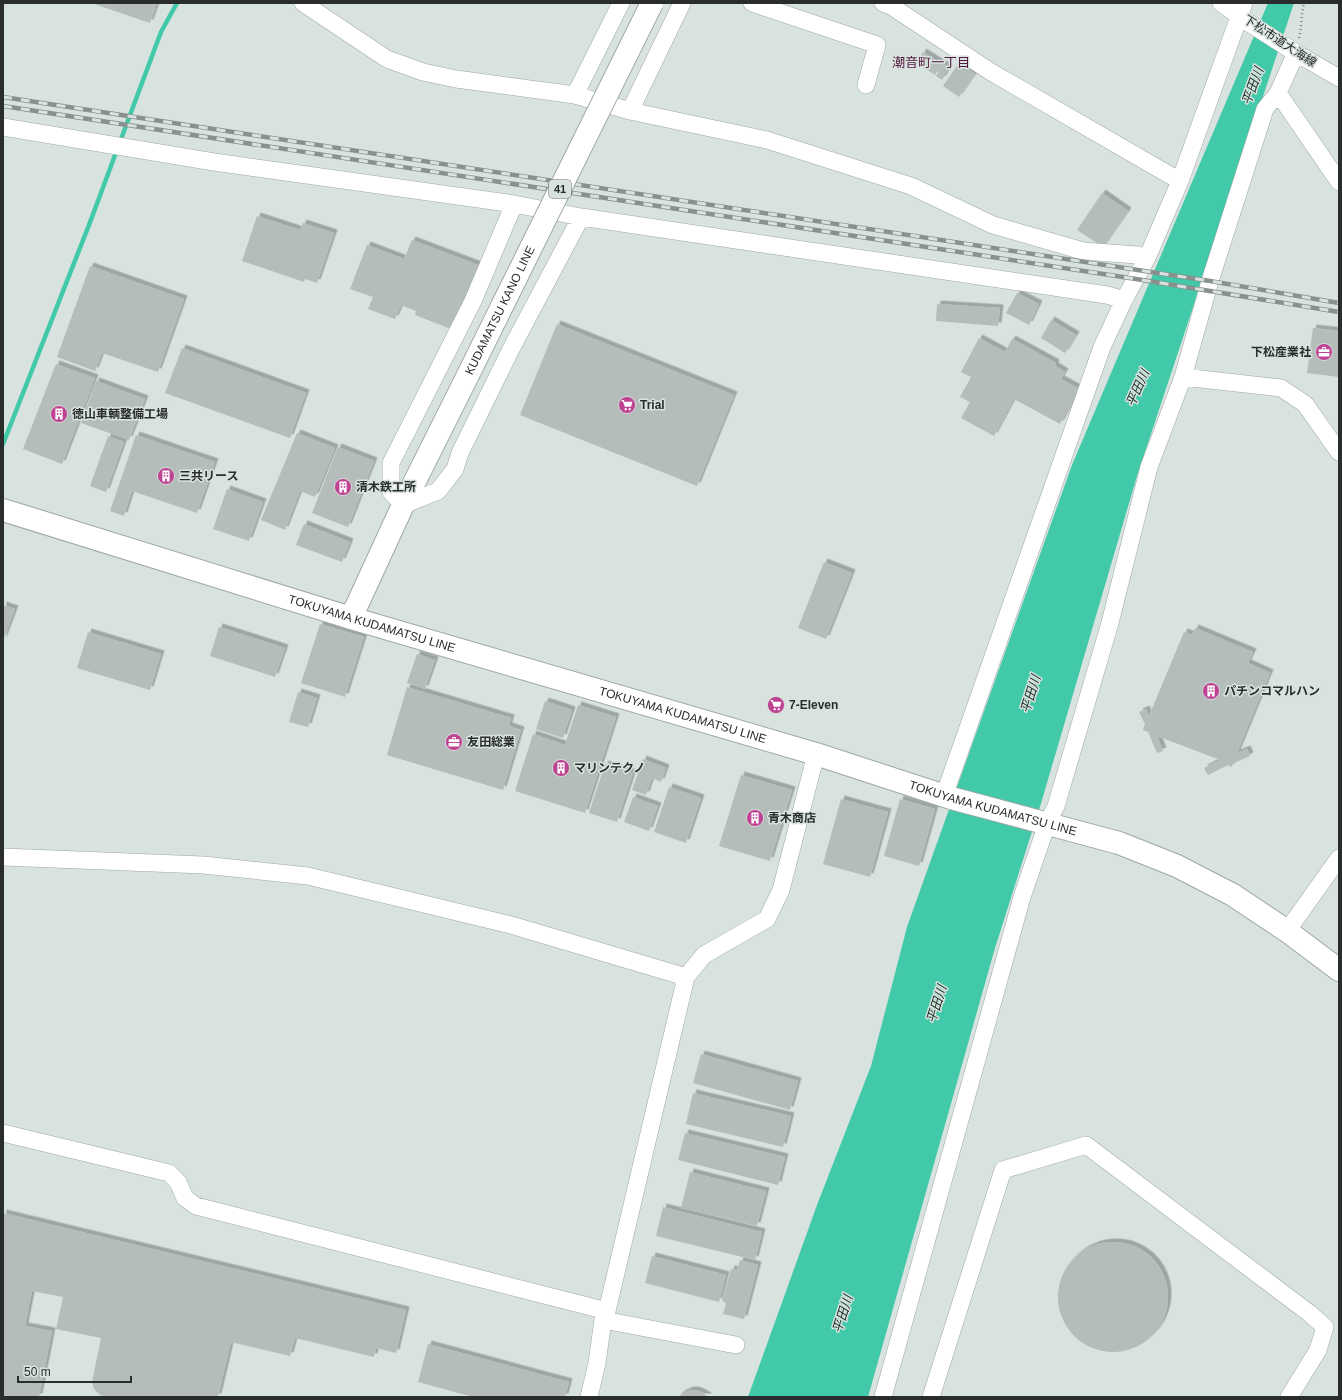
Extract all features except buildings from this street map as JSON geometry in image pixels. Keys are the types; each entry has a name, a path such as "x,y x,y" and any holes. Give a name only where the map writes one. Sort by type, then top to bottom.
{"main road":[{"name":"KUDAMATSU KANO LINE","path":"351,618 403,505 652,3"},
{"name":"TOKUYAMA KUDAMATSU LINE","path":"3,510 351,618 816,754 948,797 1119,843 1177,866 1233,895 1287,931 1339,970"}],"street":[{"path":"303,3 387,59 423,72 456,79 575,95 630,111 767,140 911,186 993,225 1083,251 1137,255 1147,258"},
{"path":"575,95 621,3"},
{"path":"630,111 682,3"},
{"path":"752,3 876,45 866,85"},
{"path":"883,3 891,6 991,72 1180,181"},
{"name":"下松市道大海線","path":"1221,3 1244,14 1296,53 1339,78"},
{"path":"948,797 1102,347 1124,300 1147,258 1180,181 1244,14"},
{"path":"884,1397 1022,896 1045,824 1056,806 1110,624 1150,467 1183,377 1210,281 1266,109 1278,93 1296,53"},
{"path":"1278,93 1339,182"},
{"path":"3,127 214,162 514,204 581,217 1107,295 1124,300"},
{"path":"514,204 473,301 391,464 391,492 403,505 438,491 455,469 460,454 511,349 581,217"},
{"path":"1183,377 1281,388 1305,404 1339,452"},
{"path":"589,1397 597,1363 605,1315 686,977 704,955 767,919 781,890 816,754"},
{"path":"3,857 203,864 308,876 511,925 686,977"},
{"path":"1287,931 1339,858"},
{"path":"3,1134 170,1172 178,1182 185,1198 196,1206 605,1315 736,1345"},
{"path":"931,1397 1003,1170 1086,1145 1309,1313 1325,1327 1318,1350 1288,1397"}],"path":[{"path":"1296,53 1304,3"}],"water":[{"name":"平田川","path":"1268,3 1294,3 1137,476 1042,800 995,948 868,1397 748,1397 817,1205 871,1066 907,927 1072,465"}],"waterway":[{"path":"3,444 89,225 161,32 177,3"}],"railway":[{"path":"3,97 1210,281 1339,303"},
{"path":"3,106 1136,279 1339,312"}],"place":[{"name":"下松産業社","path":"1324,352"},
{"name":"Trial","path":"627,405"},
{"name":"徳山車輌整備工場","path":"59,414"},
{"name":"三共リース","path":"166,476"},
{"name":"清木鉄工所","path":"343,487"},
{"name":"パチンコマルハン","path":"1211,691"},
{"name":"7-Eleven","path":"776,705"},
{"name":"友田総業","path":"454,742"},
{"name":"マリンテクノ","path":"561,768"},
{"name":"青木商店","path":"755,818"}],"district":[{"name":"潮音町一丁目","path":"931,62"}]}
